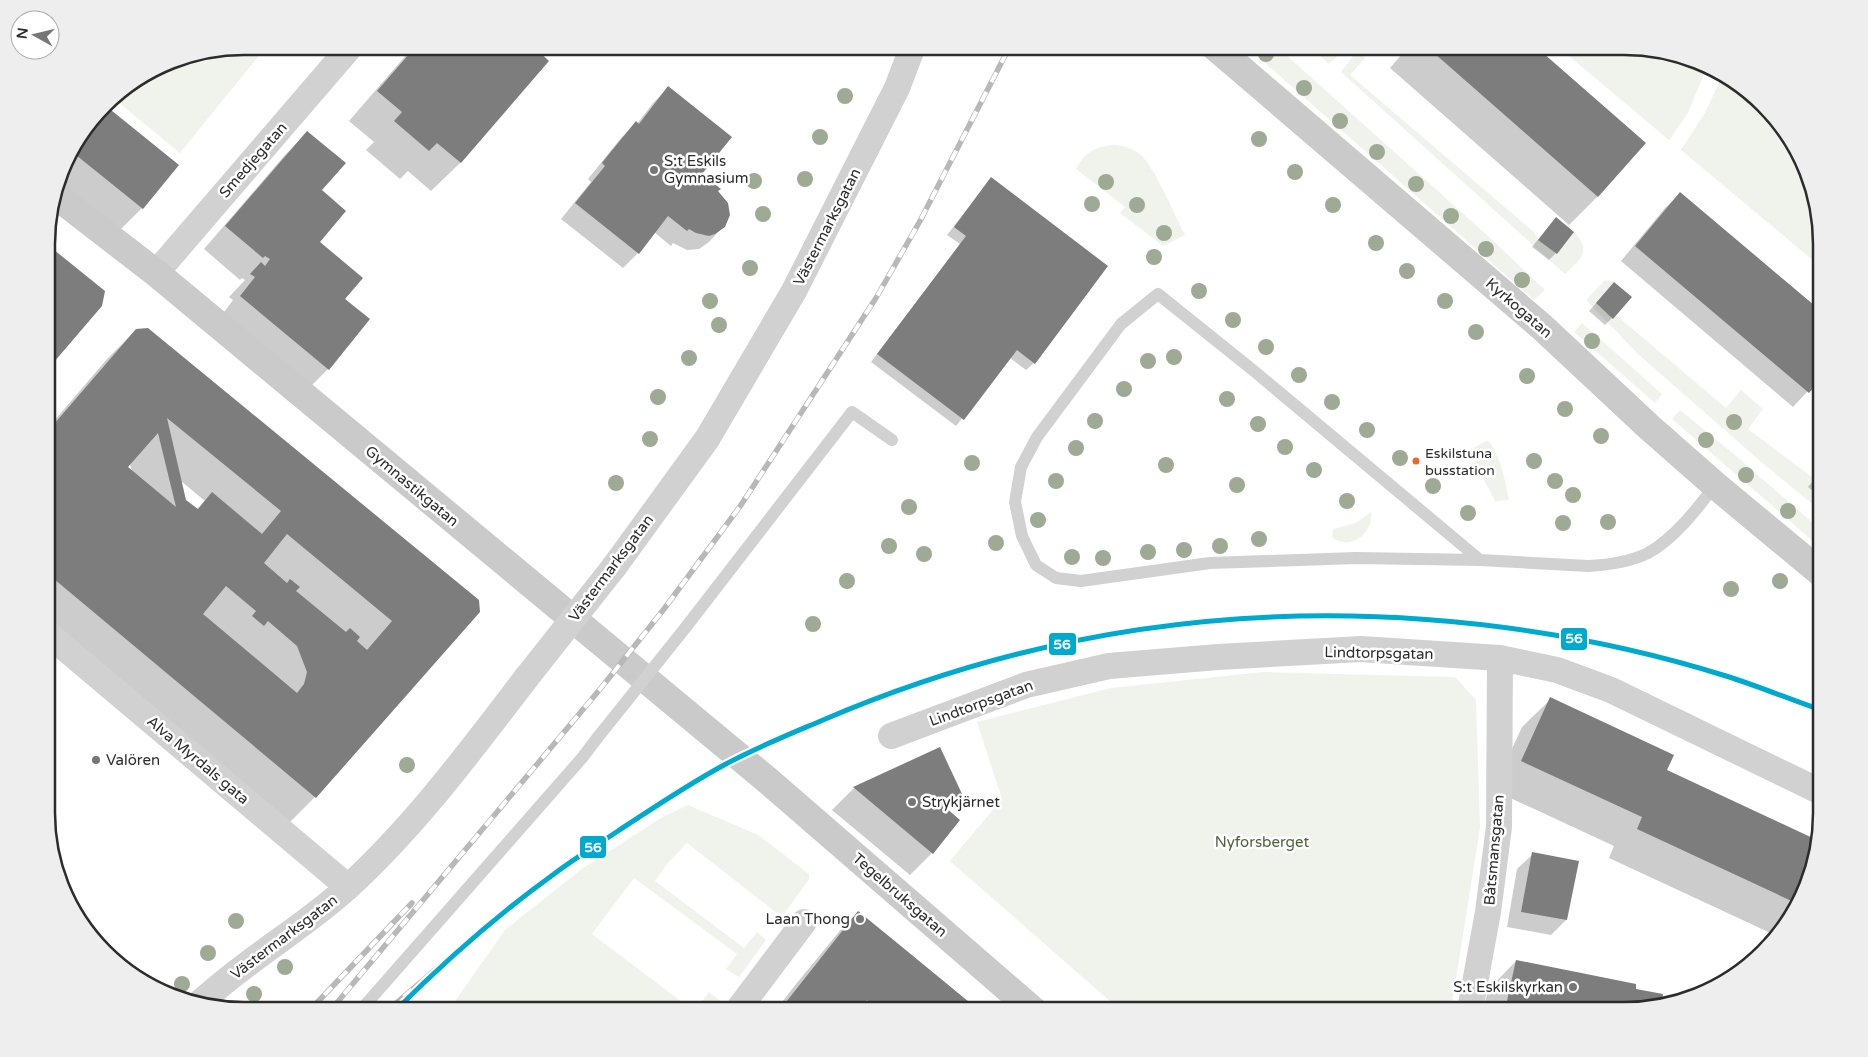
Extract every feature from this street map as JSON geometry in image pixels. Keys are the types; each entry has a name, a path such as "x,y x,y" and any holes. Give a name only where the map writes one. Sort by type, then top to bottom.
{"street":[{"name":"Smedjegatan","path":"156,273 343,55"},
{"name":"Västermarksgatan","path":"205,998 241,968 312,918 348,888 381,855 446,783 527,676 614,567 707,439 794,291 897,88 910,55"},
{"name":"Kyrkogatan","path":"1225,55 1542,326 1649,427 1813,566"},
{"name":"Gymnastikgatan","path":"60,199 156,273 766,780"},
{"name":"Alva Myrdals gata","path":"55,640 348,888"},
{"name":"Lindtorpsgatan","path":"891,736 1026,685 1109,666 1218,657 1361,649 1500,658 1557,670 1611,690 1813,788"},
{"name":"Båtsmansgatan","path":"1471,1002 1488,912 1499,827 1500,658"},
{"name":"Tegelbruksgatan","path":"766,780 1025,1002"},
{"path":"744,1002 804,922"}],"lane":[{"path":"1480,560 1158,294 1121,324 1037,437 1021,467 1015,502 1022,536 1036,565 1056,578 1081,581 1210,563 1356,558 1605,565 1625,561 1648,553 1669,537 1698,508 1715,485"},
{"path":"368,1002 575,766 686,627 852,412 892,440"}],"green space":[{"path":"232,55 260,55 180,153 119,103 150,80 172,69 195,61"},
{"path":"1256,55 1286,55 1487,235 1545,290 1534,300"},
{"path":"1319,55 1338,55 1329,64"},
{"path":"1354,55 1362,55 1365,58 1350,75 1534,232 1538,240 1557,254 1574,232 1582,244 1583,250 1580,259 1565,274 1341,72"},
{"path":"1568,55 1636,55 1673,61 1704,73 1688,113 1669,140"},
{"path":"1720,81 1758,110 1774,129 1788,150 1799,172 1807,195 1813,232 1813,260 1681,150 1706,111"},
{"path":"1115,145 1134,150 1146,161 1185,235 1163,246 1120,213 1125,207 1076,169 1087,154 1102,147"},
{"path":"1605,280 1614,282 1596,303 1613,318 1616,315 1726,408 1741,390 1763,409 1748,429 1813,478 1813,504 1760,461 1638,354 1586,300"},
{"path":"1582,323 1662,394 1655,403 1574,332"},
{"path":"1680,410 1735,455 1813,523 1813,541 1672,419"},
{"path":"1486,441 1490,442 1500,463 1509,500 1495,501 1470,453 1472,449"},
{"path":"1371,512 1369,527 1359,538 1346,542 1332,537 1333,529 1356,523"},
{"name":"Nyforsberget","path":"1263,672 1455,677 1476,700 1480,828 1452,1002 1111,1002 950,861 1002,799 977,722 1111,688"},
{"path":"688,805 758,835 809,874 809,879 782,917 687,843 667,864 655,881 744,948 757,932 766,940 739,977 726,969 737,954 634,878 592,934 682,1002 454,1002 505,930 583,868 661,818"},
{"path":"709,992 722,1002 702,1002"}],"building":[{"path":"408,55 543,55 549,61 461,163 437,143 429,151 394,121 402,112 377,91"},
{"path":"1436,55 1545,55 1646,143 1598,197"},
{"name":"S:t Eskils Gymnasium","path":"668,86 732,137 702,174 721,189 718,191 728,203 730,215 725,227 709,236 689,229 687,231 668,216 639,254 575,203 605,166 602,163 605,159 636,121 639,124"},
{"path":"110,110 179,165 143,209 77,156 94,129"},
{"path":"307,131 346,163 322,190 346,211 320,242 363,278 345,299 370,319 329,370 240,296 255,277 250,274 261,262 265,266 270,259 265,256 263,258 225,226"},
{"path":"991,177 1108,266 1035,364 1017,350 964,420 877,354 966,236 954,227"},
{"path":"1680,192 1813,304 1813,388 1809,393 1635,246"},
{"path":"1556,217 1574,232 1557,254 1538,240"},
{"path":"55,251 105,291 102,306 55,361"},
{"path":"1614,282 1632,297 1613,319 1596,303"},
{"path":"148,328 479,600 480,612 316,798 55,580 55,423 136,329","holes":["167,418 281,511 262,534 212,492 198,509 186,500","158,433 176,507 128,467","287,534 392,621 367,650 357,641 360,637 350,628 346,632 296,591 300,587 290,579 287,583 264,563","226,586 256,611 252,616 264,626 268,621 297,646 307,672 304,684 297,693 203,614"]},
{"path":"1550,697 1674,755 1667,770 1811,837 1807,862 1799,885 1791,901 1637,829 1642,817 1521,761"},
{"name":"Strykjärnet","path":"940,747 963,796 945,807 960,820 933,854 853,787"},
{"path":"1532,852 1579,861 1567,920 1521,912"},
{"path":"858,911 969,1002 869,1002 867,1000 866,1002 786,1002"},
{"name":"S:t Eskilskyrkan","path":"1516,960 1636,984 1636,989 1663,994 1663,998 1636,1002 1507,1002"}],"railway":[{"path":"338,1002 601,688 664,609 741,505 876,298 920,221 1005,55"},
{"path":"318,1002 412,903"},
{"path":"398,1002 436,969"}],"transit line":[{"name":"56","path":"404,1002 472,939 570,862 657,805 724,765 823,720 908,687 994,660 1082,640 1170,626 1258,618 1348,616 1438,621 1529,631 1629,650 1726,676 1813,707"}],"place":[{"name":"S:t Eskils Gymnasium","path":"654,170"},
{"name":"Eskilstuna busstation","path":"1416,461"},
{"name":"Valören","path":"96,760"},
{"name":"Strykjärnet","path":"912,802"},
{"name":"Laan Thong","path":"860,919"},
{"name":"S:t Eskilskyrkan","path":"1573,987"}]}
